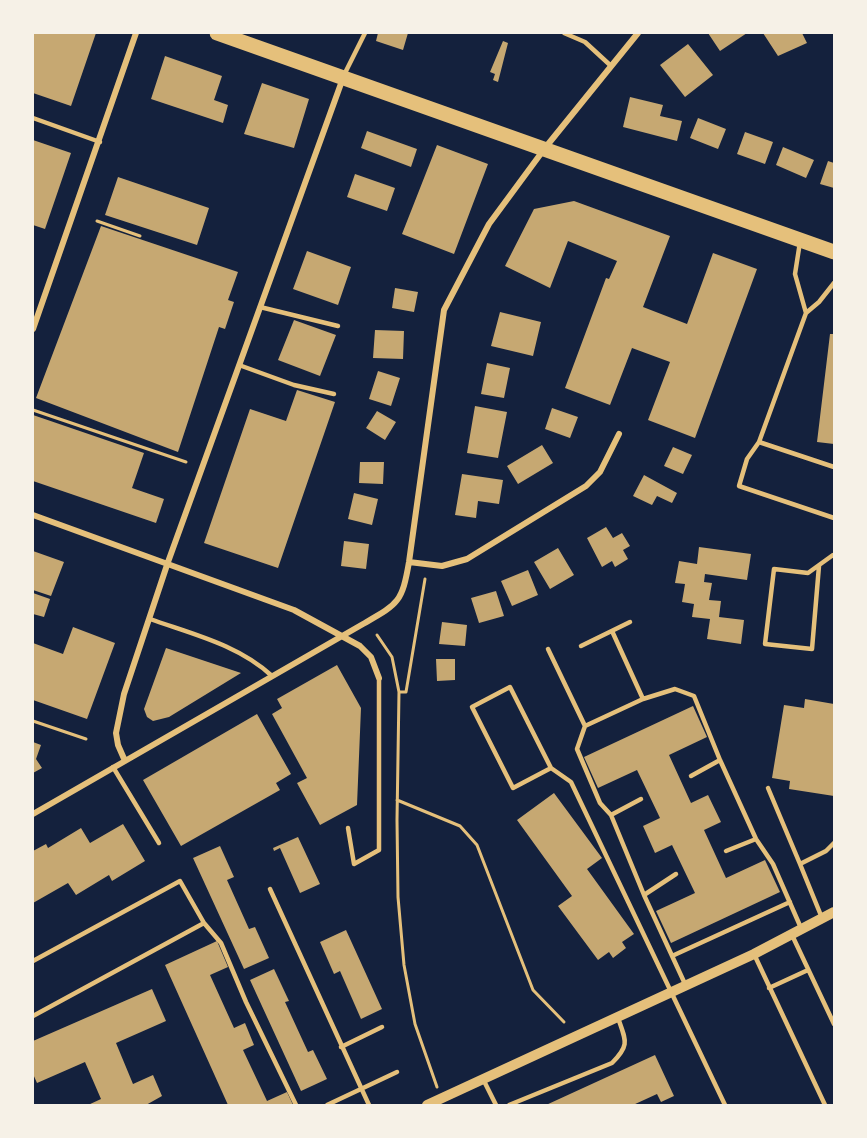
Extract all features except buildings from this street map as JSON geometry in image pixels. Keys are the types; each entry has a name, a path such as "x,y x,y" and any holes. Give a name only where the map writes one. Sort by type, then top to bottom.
{"main road":[{"path":"217,33 834,252"}],"street":[{"path":"33,329 100,142 136,33"},
{"path":"33,814 390,608 400,599 409,562 444,310 489,224 545,148 638,33"},
{"path":"125,761 118,745 118,714 168,562 343,78"},
{"path":"409,562 442,566 467,559 586,486 600,472 619,434"},
{"path":"33,515 168,562 294,610 360,646 371,657 379,678"},
{"path":"427,1105 753,954 823,920 834,912"}],"lane":[{"path":"343,78 365,33"},
{"path":"564,33 585,42 610,65"},
{"path":"33,118 100,142"},
{"path":"800,240 795,274 806,313"},
{"path":"834,283 819,302 806,313 759,442 747,459 739,486 834,518"},
{"path":"260,307 338,326"},
{"path":"239,365 294,385 334,394"},
{"path":"759,442 834,466"},
{"path":"819,566 812,649 765,645 774,569 808,573 834,556"},
{"path":"150,619 221,644 256,662 272,676"},
{"path":"581,646 630,622"},
{"path":"612,631 643,699"},
{"path":"548,649 585,726 577,749 600,803 611,815 644,895 685,984"},
{"path":"348,828 354,864 379,850 379,678"},
{"path":"551,768 513,788 472,707 510,687 551,768 571,782 669,992 725,1105"},
{"path":"585,726 643,699 675,689 694,696 756,839 773,864 790,902 808,970 834,1024"},
{"path":"691,776 720,760"},
{"path":"113,767 159,843"},
{"path":"768,788 823,920"},
{"path":"611,815 641,799"},
{"path":"726,851 756,839"},
{"path":"800,864 826,851 834,843"},
{"path":"644,895 676,874"},
{"path":"33,960 180,881 204,923 221,943 246,1002 296,1105"},
{"path":"270,889 369,1105"},
{"path":"672,956 790,902"},
{"path":"33,1016 204,923"},
{"path":"753,954 825,1105"},
{"path":"769,988 808,970"},
{"path":"509,1105 612,1063 623,1052 626,1041 617,1016"},
{"path":"341,1047 382,1027"},
{"path":"327,1105 397,1072"},
{"path":"483,1079 496,1105"}],"path":[{"path":"97,221 140,236"},
{"path":"33,410 186,462"},
{"path":"399,692 406,692 425,579"},
{"path":"377,635 392,657 399,692 398,897 404,965 415,1024 436,1084"},
{"path":"33,721 86,740"},
{"path":"397,800 460,826 477,845 533,990 564,1022"}]}
